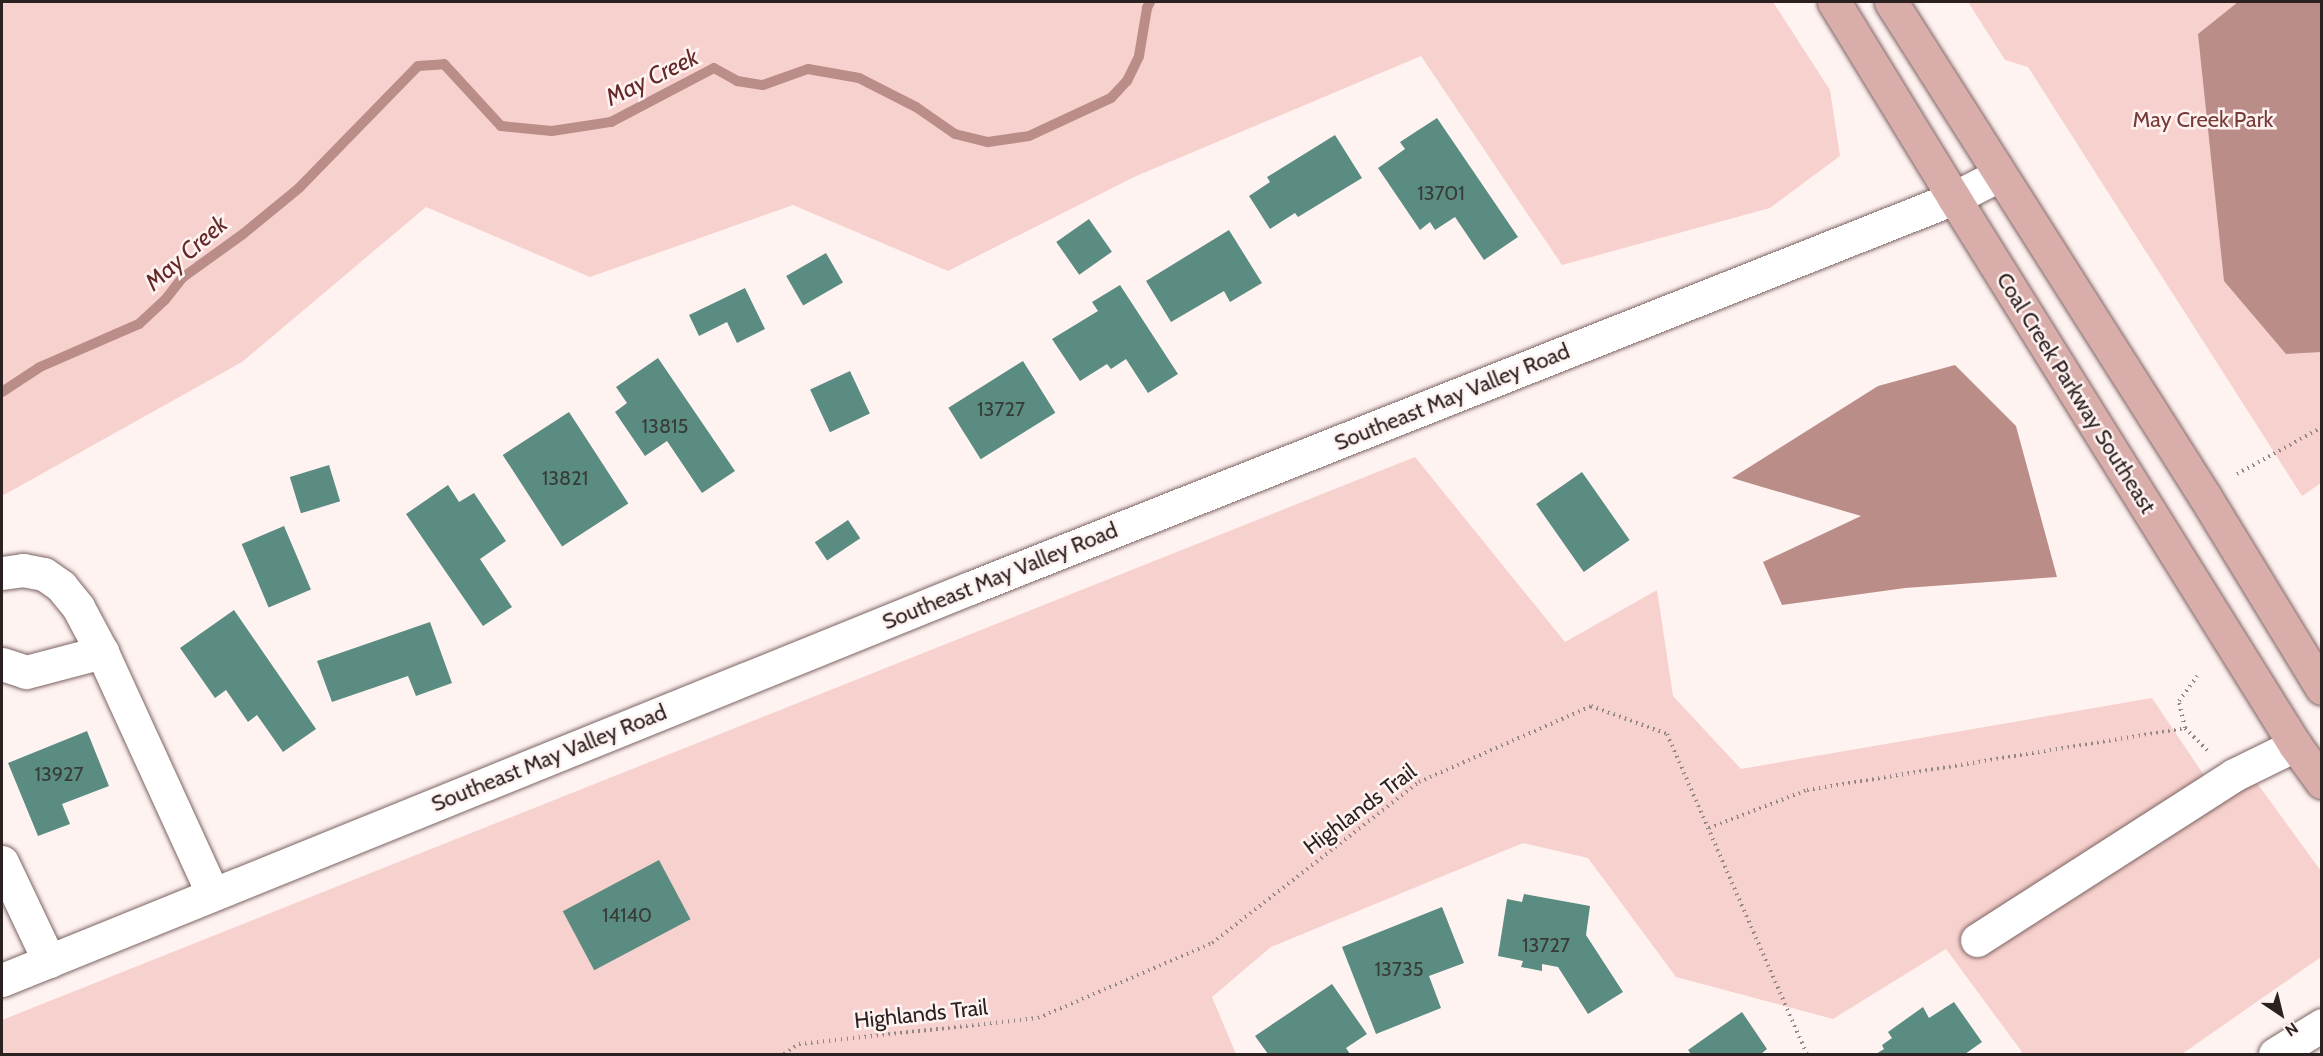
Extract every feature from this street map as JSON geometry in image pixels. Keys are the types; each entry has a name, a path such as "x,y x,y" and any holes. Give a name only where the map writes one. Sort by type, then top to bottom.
{"main road":[{"name":"Coal Creek Parkway Southeast","path":"1834,2 2295,745 2322,782"},
{"path":"1891,2 2204,495 2322,688"}],"street":[{"name":"Southeast May Valley Road","path":"2,980 970,588 1954,198 1999,175"},
{"path":"2,573 23,570 44,574 61,586 78,607 102,652 213,894"},
{"path":"2,664 26,672 102,652"},
{"path":"1977,940 2234,775 2295,745"},
{"path":"2,862 49,960"},
{"path":"2275,1054 2322,1025"}],"path":[{"path":"2237,474 2322,428"},
{"path":"2197,676 2178,700 2185,728 2234,775"},
{"name":"Highlands Trail","path":"784,1054 799,1044 1038,1018 1212,943 1419,782 1591,706 1667,734 1807,1054"},
{"path":"1709,828 1807,790 2185,728"}],"green space":[{"path":"2,2 1773,2 1830,90 1840,156 1770,208 1562,265 1421,56 1134,177 948,271 793,205 590,277 426,207 242,362 2,496"},
{"name":"May Creek Park","path":"1968,2 2321,2 2321,483 2302,496 2028,67 2005,60"},
{"path":"1415,457 1565,642 1657,590 1673,696 1741,769 2152,698 2216,793 2257,783 2321,871 2321,957 2182,1054 2019,1054 2022,1052 1946,949 1833,1019 1676,977 1588,858 1523,843 1271,947 1212,997 1236,1054 2,1054 2,1020"}],"shaded area":[{"path":"2238,2 2321,2 2321,352 2286,354 2224,281 2198,34"},
{"path":"1955,365 2016,426 2057,577 1905,588 1782,605 1763,562 1861,516 1732,478 1878,386"}],"building":[{"path":"1437,118 1518,237 1484,260 1455,217 1435,230 1430,222 1420,230 1378,168 1405,149 1400,142"},
{"path":"1335,135 1362,178 1298,217 1295,213 1270,229 1249,196 1270,182 1267,177"},
{"path":"1089,219 1112,252 1079,275 1056,242"},
{"path":"1229,230 1262,283 1230,302 1224,291 1171,322 1146,281"},
{"path":"826,253 843,282 803,305 786,276"},
{"path":"1120,285 1178,374 1148,393 1126,359 1111,369 1107,364 1080,381 1052,339 1098,311 1092,302"},
{"path":"745,288 765,329 737,343 727,322 699,336 689,315"},
{"path":"658,358 735,471 702,493 667,441 645,456 615,412 627,403 616,387"},
{"path":"1023,361 1055,413 981,459 948,408"},
{"path":"850,371 870,414 830,432 810,390"},
{"path":"569,412 628,503 562,546 503,455"},
{"path":"329,465 340,501 301,513 290,477"},
{"path":"1582,472 1630,540 1584,572 1536,504"},
{"path":"448,485 459,502 474,493 506,541 480,559 512,607 483,626 406,514"},
{"path":"848,520 860,538 827,561 815,542"},
{"path":"284,526 311,590 269,607 242,544"},
{"path":"234,610 316,729 283,752 257,715 248,722 226,690 215,698 180,648"},
{"path":"430,622 452,683 416,696 408,676 332,702 317,661"},
{"path":"87,731 109,786 62,804 70,824 38,836 8,763"},
{"path":"659,860 690,919 594,970 563,911"},
{"path":"1524,894 1590,906 1586,935 1623,992 1588,1014 1558,967 1542,964 1542,971 1521,967 1523,961 1498,956 1507,899 1522,902"},
{"path":"1442,907 1464,963 1429,976 1441,1008 1376,1034 1342,947"},
{"path":"1332,984 1367,1034 1346,1048 1350,1054 1268,1054 1255,1036"},
{"path":"1954,1002 1982,1042 1965,1054 1876,1054 1884,1049 1882,1045 1892,1038 1888,1032 1923,1007 1929,1018"},
{"path":"1742,1012 1767,1049 1761,1054 1691,1054 1688,1050"}],"waterway":[{"name":"May Creek","path":"2,392 40,367 139,324 165,300 182,278 243,234 299,188 418,66 444,64 501,126 552,131 611,122 714,68 737,81 763,85 808,69 859,78 916,107 955,134 988,142 1029,136 1111,98 1127,81 1139,56 1150,2"}]}
